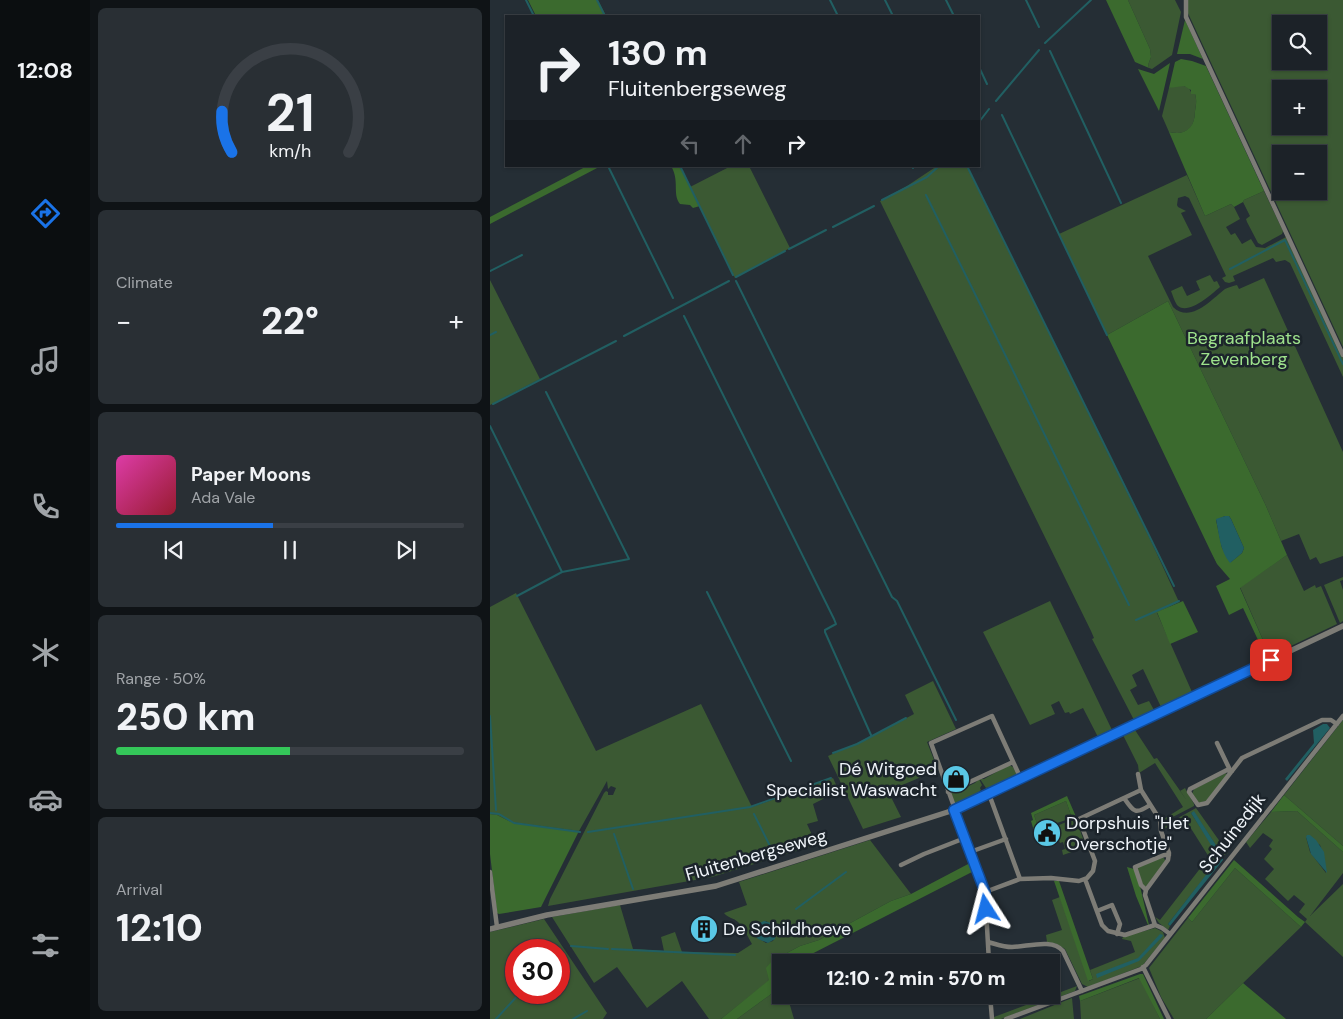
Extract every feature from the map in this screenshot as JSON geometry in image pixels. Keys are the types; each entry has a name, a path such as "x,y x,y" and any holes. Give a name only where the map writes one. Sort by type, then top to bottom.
{"street":[{"path":"1186,0 1186,17 1343,355"},
{"name":"Fluitenbergseweg","path":"490,929 547,915 716,886 954,810 1343,626"},
{"path":"989,954 985,892 931,743 992,716 1021,779"},
{"name":"Schuinedijk","path":"1006,1019 1143,967 1343,716"},
{"path":"1230,771 1190,789 1189,792 1196,804 1207,802 1242,758 1315,722 1327,719 1337,724"},
{"path":"1217,743 1230,771"},
{"path":"948,792 1013,762"},
{"path":"1138,774 1141,790 1160,820 1161,831 1169,855 1168,860 1146,890 1145,895 1155,926"},
{"path":"985,892 1020,879 1051,878 1078,881 1085,879 1093,871 1095,861 1079,819 1141,790"},
{"path":"989,794 1020,879"},
{"path":"1124,798 1135,811 1141,811 1150,805"},
{"path":"901,865 965,838"},
{"path":"970,852 1006,839"},
{"path":"1146,890 1141,885 1134,867 1164,855 1169,855"},
{"path":"490,872 497,927"},
{"path":"1085,879 1104,927 1108,931 1128,935 1155,926 1162,928 1170,934"},
{"path":"1097,911 1112,905 1120,924 1117,934"},
{"path":"988,942 1012,947 1047,944 1060,947 1082,991"},
{"path":"1143,967 1169,1019"},
{"path":"991,1004 992,1019"}],"green space":[{"path":"528,0 598,0 606,15 536,15"},
{"path":"1106,0 1128,0 1150,49 1149,68 1135,62"},
{"path":"1128,0 1175,0 1181,12 1172,55 1152,69 1148,65 1151,57 1150,49"},
{"path":"1188,0 1343,0 1343,347 1275,200 1327,200 1327,145 1272,145 1272,194 1187,11"},
{"path":"1185,20 1203,59 1190,54 1177,54"},
{"path":"1181,59 1206,66 1264,191 1234,207 1231,204 1205,216 1169,132 1184,132 1191,126 1195,117 1195,94 1191,94 1191,90 1184,86 1169,88 1175,62"},
{"path":"1170,63 1159,111 1138,69 1154,74"},
{"path":"1174,86 1189,88 1196,98 1193,122 1185,132 1180,133 1169,132 1162,116 1169,88"},
{"path":"585,167 599,167 490,224 490,217"},
{"path":"672,167 680,167 700,206 693,208 690,205 680,204 676,196 674,172"},
{"path":"729,167 750,167 790,248 735,278 690,187"},
{"path":"936,167 967,167 1152,543 1179,602 1157,613 1192,692 1161,707 1143,669 1132,675 1137,686 1130,690 1138,705 1149,701 1154,710 1134,720 1092,639 1094,638 1091,631 880,201"},
{"name":"Begraafplaats Zevenberg","path":"1187,175 1205,216 1231,204 1234,207 1240,219 1226,227 1231,235 1235,233 1242,244 1251,239 1256,247 1265,248 1286,237 1343,358 1343,377 1290,263 1285,260 1276,262 1273,258 1233,276 1235,281 1225,282 1222,278 1226,276 1189,198 1185,196 1178,198 1177,205 1186,211 1181,213 1192,235 1148,256 1173,307 1180,312 1187,313 1201,308 1225,289 1237,285 1239,289 1264,278 1343,452 1343,556 1320,564 1316,557 1310,560 1299,534 1281,541 1168,301 1107,335 1059,234"},
{"path":"1264,191 1283,231 1282,234 1262,245 1258,243 1247,222 1246,219 1250,216 1243,202"},
{"path":"1210,275 1214,282 1217,281 1220,287 1194,306 1183,308 1178,306 1171,291 1182,286 1187,296 1200,290 1196,281"},
{"path":"490,280 540,379 490,405"},
{"path":"1168,301 1266,506 1287,555 1240,588 1270,656 1266,657 1243,608 1229,615 1216,586 1230,579 1217,564 1107,335","holes":["1229,516 1244,548 1242,553 1231,562 1222,548 1216,520"]},
{"path":"1287,555 1304,591 1315,585 1316,588 1321,586 1337,624 1270,656 1240,587"},
{"path":"1343,577 1343,580 1340,581 1343,590 1343,621 1340,623 1324,585"},
{"path":"516,593 596,751 701,704 752,807 833,778 839,791 813,804 818,821 807,824 813,837 826,836 829,841 712,877 548,906 604,793 606,791 608,795 613,795 616,788 611,786 608,789 607,781 579,831 511,822 497,815 490,814 490,607"},
{"path":"1050,601 1112,730 1098,737 1083,708 1070,714 1069,712 1065,713 1059,701 1051,705 1055,714 1030,725 983,632"},
{"path":"1183,601 1198,632 1170,644 1157,612"},
{"path":"933,681 956,729 927,742 938,770 888,791 901,817 863,829 828,756 871,737 914,714 905,695"},
{"path":"1343,720 1343,846 1284,795"},
{"path":"1135,730 1154,759 1157,758 1180,791 1185,788 1194,806 1165,821 1162,820 1183,807 1155,763 1139,773 1138,765 1123,735"},
{"path":"1009,765 1013,767 1017,775 1014,779 995,788 994,786 986,788 980,779 984,779"},
{"path":"1226,773 1227,775 1206,801 1198,803 1192,794 1194,789"},
{"path":"979,779 982,785 981,790 975,795 975,798 959,805 954,803 951,792 958,791"},
{"path":"1284,795 1343,846 1343,852 1297,811 1271,812"},
{"path":"1067,796 1077,819 1072,818 1066,801 1034,815 1039,829 1034,831 1031,813"},
{"path":"1066,801 1072,818 1039,829 1034,815"},
{"path":"1196,808 1228,853 1223,856 1194,812 1191,813 1219,856 1219,859 1168,924 1170,926 1168,930 1155,917 1160,920 1209,857 1185,819 1162,830 1162,827"},
{"path":"1297,811 1343,852 1343,873 1310,916 1343,884 1343,957 1305,922 1307,919 1299,912 1305,904 1294,895 1288,901 1265,879 1274,869 1264,859 1272,849 1269,846 1273,840 1263,833 1250,848 1246,842 1271,812","holes":["1306,837 1320,845 1324,857 1326,873 1310,852"]},
{"path":"490,814 497,815 511,822 579,831 541,907 497,913 490,854"},
{"path":"1076,819 1086,847 1063,855 1062,850 1065,849 1063,842 1060,843 1057,836 1060,835 1057,826"},
{"path":"870,840 911,894 891,901 819,940 800,946 785,954 772,954 770,980 721,1019 709,1019 682,981 647,1008 617,967 594,983 570,945 570,939 566,939 552,917 620,905 633,949 664,951 661,937 675,932 682,952 738,953 752,944 740,924 724,913 747,905 739,882","holes":["766,921 774,927 776,934 773,941 766,943 755,936"]},
{"path":"1163,857 1165,861 1146,887 1144,887 1137,869 1138,867"},
{"path":"1234,860 1305,922 1301,927 1235,868 1192,922 1188,918"},
{"path":"970,863 972,872 812,954 785,954 800,946 819,940 891,901 911,894"},
{"path":"1127,867 1134,869 1149,925 1136,896"},
{"path":"1235,868 1301,927 1206,1019 1174,1019 1161,997 1149,968 1188,918 1192,922"},
{"path":"1054,881 1059,881 1093,979 1088,981"},
{"path":"1060,897 1089,981 1093,979 1090,970 1135,952 1131,941 1122,939 1123,937 1155,928 1163,932 1165,938 1142,966 1088,987 1082,984 1065,949 1057,944 1047,942 1046,935 1062,930 1052,900"},
{"path":"544,919 557,939 505,939 505,1004 570,1004 570,958 607,1013 603,1019 490,1019 490,932"},
{"path":"772,961 772,994 737,1019 721,1019 769,980 766,968"},
{"path":"1143,974 1164,1019 1160,1019 1139,978 1080,1001 1079,996"},
{"path":"1140,978 1160,1019 1081,1019 1080,1001"},
{"path":"1243,983 1286,1019 1206,1019"},
{"path":"1077,986 1075,991 1060,997 1060,992"},
{"path":"772,994 772,1004 790,1004 794,1019 737,1019"},
{"path":"1072,998 1074,1019 1020,1019 1060,1004"},
{"path":"1029,1004 1041,1004 1001,1019 994,1019 994,1017"}],"water":[{"path":"1229,516 1231,519 1244,548 1242,553 1230,563 1222,548 1216,519"},
{"path":"1323,724 1327,724 1330,728 1287,781 1285,779 1314,743 1313,730"},
{"path":"1194,811 1223,856 1223,860 1170,926 1168,924 1219,858 1191,813"},
{"path":"1307,835 1316,840 1324,852 1327,873 1311,854"},
{"path":"764,921 771,923 776,934 775,939 768,943 758,939 754,934 757,924"},
{"path":"1160,934 1163,935 1162,937 1139,961 1097,978 1096,974 1138,958"}],"waterway":[{"path":"526,0 534,15"},
{"path":"597,0 604,15"},
{"path":"830,0 838,15"},
{"path":"885,0 892,15"},
{"path":"946,0 954,15"},
{"path":"1026,0 1039,27"},
{"path":"1045,43 1091,0"},
{"path":"996,101 1039,50"},
{"path":"1050,51 1121,203"},
{"path":"980,69 987,84"},
{"path":"980,121 989,109"},
{"path":"1002,115 1107,335"},
{"path":"608,167 673,298"},
{"path":"680,167 733,275"},
{"path":"882,200 927,177 938,167"},
{"path":"967,167 1174,586"},
{"path":"926,195 1129,605"},
{"path":"833,227 874,206"},
{"path":"789,249 826,230"},
{"path":"1230,269 1285,240 1343,364"},
{"path":"736,277 785,251"},
{"path":"490,271 522,255"},
{"path":"624,336 729,281"},
{"path":"736,281 892,597 897,601 956,720"},
{"path":"684,316 834,619 836,624 825,630 825,632 871,735"},
{"path":"490,335 496,332"},
{"path":"493,404 616,341"},
{"path":"517,596 562,572 629,559 546,392"},
{"path":"490,426 562,572"},
{"path":"707,592 791,761"},
{"path":"1136,620 1179,601"},
{"path":"490,716 496,810"},
{"path":"833,753 857,744 906,718"},
{"path":"588,832 750,807 831,778"},
{"path":"490,813 499,814 514,823 580,832"},
{"path":"754,814 775,856"},
{"path":"614,834 633,889"},
{"path":"796,909 846,872"},
{"path":"571,946 608,949"},
{"path":"612,949 735,955"},
{"path":"496,1019 510,1004"},
{"path":"573,1019 587,1011"}],"place":[{"name":"Dé Witgoed Specialist Waswacht","path":"956,779"},
{"name":"Dorpshuis \"Het Overschotje\"","path":"1047,833"},
{"name":"De Schildhoeve","path":"704,929"}],"route":[{"path":"986,909 985,892 954,810 1271,660"}]}
